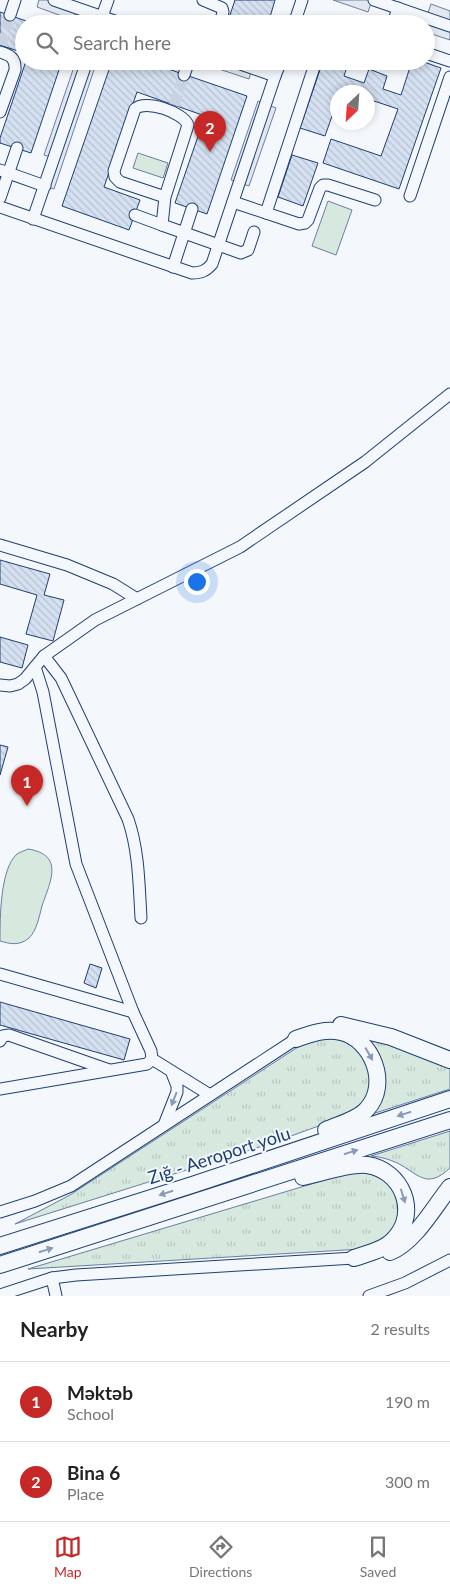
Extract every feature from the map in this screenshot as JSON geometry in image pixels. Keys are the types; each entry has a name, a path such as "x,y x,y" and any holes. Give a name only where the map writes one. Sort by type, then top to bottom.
{"highway":[{"path":"296,1039 319,1027 345,1025 391,1037 450,1060"},
{"path":"195,1184 357,1117 367,1110 374,1100 378,1082 376,1071 367,1049 360,1041 350,1034 338,1031 319,1032 296,1039"},
{"name":"Zığ - Aeroport yolu","path":"0,1246 195,1184 450,1099"},
{"path":"0,1265 450,1120"},
{"path":"199,1201 354,1166 366,1165 376,1167 393,1176 404,1193 406,1208 404,1222 394,1240 385,1246 354,1258"},
{"path":"354,1258 380,1255 402,1246 411,1238 450,1187"}],"street":[{"path":"10,15 15,0"},
{"path":"54,0 89,15"},
{"path":"103,15 108,0"},
{"path":"203,0 222,8 222,15"},
{"path":"297,15 302,0"},
{"path":"374,0 396,5 422,15"},
{"path":"435,20 450,26"},
{"path":"0,52 12,57 15,62"},
{"path":"435,56 450,61"},
{"path":"0,112 15,70"},
{"path":"33,219 84,70"},
{"path":"184,75 185,70"},
{"path":"258,70 276,76"},
{"path":"0,207 192,273 200,273 207,270 212,264 278,70"},
{"path":"266,212 313,70"},
{"path":"410,196 450,76"},
{"path":"162,225 165,197 188,124 186,119 173,109 148,104 139,105 135,109 114,171 115,177 120,182 165,197"},
{"path":"0,198 4,172 17,148"},
{"path":"4,172 45,186"},
{"path":"233,202 299,224 305,223 308,220 320,188 323,185 375,200"},
{"path":"173,267 192,209"},
{"path":"135,215 241,253 248,250 254,232"},
{"path":"0,685 18,684 25,679 44,656 95,620 240,547 365,462 450,394"},
{"path":"0,545 67,565 114,584 137,599"},
{"path":"44,656 61,678 128,819 136,849 142,918"},
{"path":"35,667 43,692 76,864 133,1012 151,1051 152,1059 210,1095"},
{"path":"0,974 133,1012"},
{"path":"0,1041 3,1036 9,1035 110,1071"},
{"path":"0,1212 35,1201 71,1186 296,1039"},
{"path":"0,1089 147,1064 152,1059"},
{"path":"164,1126 177,1092 177,1086 172,1073"},
{"path":"0,1295 52,1278 102,1272 354,1258"},
{"path":"369,1296 405,1283 450,1260"},
{"path":"52,1278 56,1296"}],"green space":[{"path":"138,153 168,163 163,178 133,168"},
{"path":"328,201 352,210 336,255 312,246"},
{"path":"28,849 40,852 47,857 51,863 51,879 32,935 26,941 19,943 0,941 2,894 7,871 11,861 17,854"},
{"path":"327,1036 356,1045 370,1066 371,1094 352,1114 266,1145 15,1224 70,1195 298,1047"},
{"path":"367,1036 450,1068 450,1089 369,1115 382,1100 384,1090"},
{"path":"450,1131 450,1168 436,1178 430,1179 419,1176 394,1162 371,1156"},
{"path":"365,1171 379,1174 399,1194 397,1223 390,1236 362,1249 28,1269 338,1176"}],"shaded area":[{"path":"39,0 54,0 77,8 75,15 59,15 37,7"},
{"path":"333,0 372,0 368,12"},
{"path":"431,4 450,11 450,40 435,35 435,15 427,15"},
{"path":"73,70 94,70 54,189 45,186 54,158 44,155"},
{"path":"222,70 251,70 249,79"},
{"path":"258,101 276,108 249,186 231,180"}],"building":[{"path":"235,0 275,0 271,15 230,15"},
{"path":"0,12 15,17 15,50 0,45"},
{"path":"435,66 441,68 399,189 323,163 331,139 381,156 398,109 375,101 375,85 330,85 330,122 325,136 300,128 320,70 346,70 344,76 364,83 369,70 372,70 387,76 383,89 401,95 409,70 435,70"},
{"path":"23,70 59,70 31,153 0,143 0,138"},
{"path":"109,70 171,70 247,96 207,214 175,203 205,116 137,92 104,187 140,200 129,230 62,206"},
{"path":"292,155 318,163 303,206 278,197"},
{"path":"0,560 50,574 44,595 64,600 53,641 26,634 37,595 0,584"},
{"path":"0,637 28,645 22,668 0,662"},
{"path":"0,745 8,747 0,775"},
{"path":"90,964 102,968 96,988 84,983"},
{"path":"0,1002 130,1039 124,1060 0,1025"}],"tunnel":[{"path":"1,45 10,15"},
{"path":"174,105 184,75"}],"place":[{"name":"Bina 6","path":"210,152"},
{"name":"Məktəb","path":"27,806"}]}
